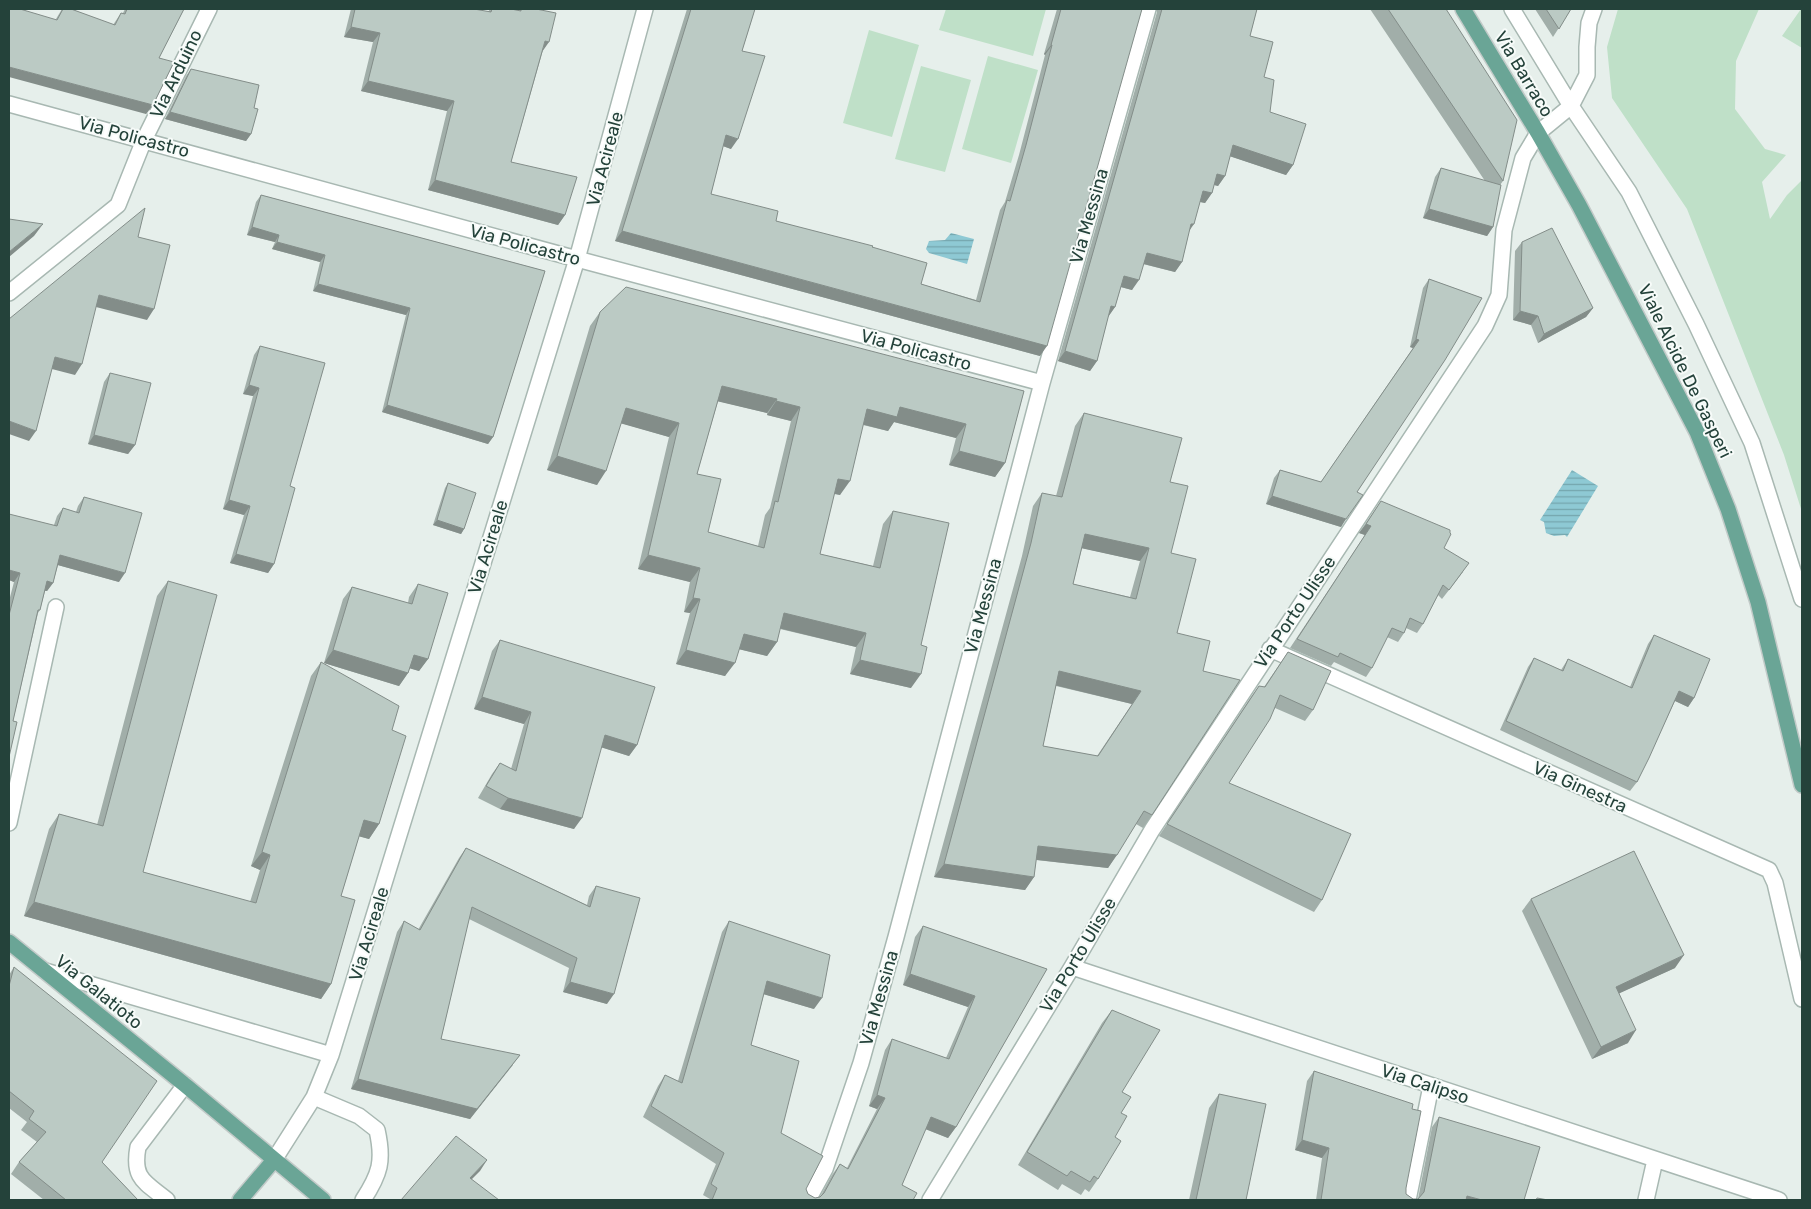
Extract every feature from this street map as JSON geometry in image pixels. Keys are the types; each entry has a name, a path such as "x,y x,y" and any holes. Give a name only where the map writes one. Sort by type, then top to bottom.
{"main road":[{"name":"Via Barraco","path":"1463,9 1538,133"},
{"name":"Viale Alcide De Gasperi","path":"1538,133 1606,257 1697,432 1728,509 1758,602 1802,785"},
{"name":"Via Galatioto","path":"9,942 41,970 186,1085 323,1200"},
{"path":"240,1200 274,1160"}],"street":[{"name":"Via Arduino","path":"9,293 118,205 144,140 209,9"},
{"name":"Via Acireale","path":"274,1160 314,1097 331,1055 577,260 645,9"},
{"name":"Via Messina","path":"808,1200 825,1169 861,1064 1042,383 1148,9"},
{"name":"Via Barraco","path":"1512,9 1571,106"},
{"name":"Via Porto Ulisse","path":"930,1200 1072,968 1152,830 1485,326 1499,295 1504,230 1522,158 1538,133 1571,106 1587,76 1589,23 1594,9"},
{"name":"Via Policastro","path":"9,104 577,260 1042,383"},
{"name":"Viale Alcide De Gasperi","path":"1571,106 1629,192 1696,324 1752,443 1802,600"},
{"path":"9,823 56,607"},
{"name":"Via Ginestra","path":"1270,649 1769,870 1775,882 1800,967 1802,999"},
{"name":"Via Calipso","path":"1072,968 1779,1200"},
{"path":"41,970 331,1055"},
{"path":"167,1200 143,1180 137,1172 136,1156 138,1147 186,1085"},
{"path":"1408,1200 1431,1086"},
{"path":"314,1097 359,1116 377,1130 380,1144 380,1162 376,1181 363,1200"},
{"path":"1646,1200 1655,1160"}],"green space":[{"path":"946,9 1046,9 1033,56 939,30"},
{"path":"1618,9 1759,9 1736,61 1735,109 1765,149 1786,155 1762,182 1770,219 1787,195 1802,180 1802,512 1784,455 1687,209 1612,98 1607,47"},
{"path":"1802,9 1802,48 1782,36"},
{"path":"869,30 919,45 892,137 843,123"},
{"path":"988,56 1038,70 1011,163 962,149"},
{"path":"921,66 971,80 945,172 895,159"}],"water":[{"path":"951,233 974,239 967,264 929,253 926,249 929,241 945,240"},
{"path":"1572,470 1598,486 1567,537 1565,535 1554,536 1546,533 1544,522 1540,520"}],"building":[{"path":"9,9 20,9 57,20 63,9 71,9 115,25 121,13 125,14 127,9 184,9 159,58 174,62 153,105 9,67"},
{"path":"355,9 474,9 491,12 492,9 521,11 521,9 536,9 556,13 549,42 545,41 511,162 577,177 565,215 435,180 454,101 368,81 380,33 351,27"},
{"path":"691,9 755,9 742,51 765,56 738,139 726,135 711,194 778,211 776,221 873,246 927,263 921,284 980,302 1007,200 1010,201 1026,145 1061,9 1142,9 1047,346 622,231"},
{"path":"1162,9 1257,9 1250,36 1273,42 1264,77 1274,80 1270,112 1306,124 1293,165 1233,145 1225,176 1217,174 1212,193 1203,191 1194,224 1191,224 1182,262 1147,253 1139,280 1124,276 1115,307 1111,306 1097,361 1065,351"},
{"path":"1388,9 1446,9 1517,120 1503,181"},
{"path":"1546,9 1571,9 1559,29"},
{"path":"191,69 259,85 254,108 258,109 251,134 170,112"},
{"path":"1441,168 1501,185 1493,227 1429,209"},
{"path":"261,195 545,271 493,437 387,405 410,308 318,284 325,255 277,242 279,235 252,227"},
{"path":"145,208 138,237 170,245 154,309 99,295 82,364 55,357 36,431 9,421 9,319"},
{"path":"9,219 43,224 9,252"},
{"path":"1552,228 1593,308 1544,334 1538,316 1520,311 1522,242"},
{"path":"1429,279 1482,298 1445,360 1357,492 1363,495 1346,519 1272,496 1280,470 1321,482 1419,340 1416,339"},
{"path":"626,287 1024,391 1005,463 959,451 966,424 900,407 897,417 867,409 850,481 838,479 820,554 880,568 893,511 949,523 921,645 927,647 921,674 860,660 866,633 784,613 777,642 744,634 735,663 686,650 700,599 693,598 700,568 648,555 679,423 626,408 606,471 557,456 600,312","holes":["722,386 777,399 776,401 800,407 778,502 775,501 764,548 708,532 721,479 697,474"]},
{"path":"260,346 325,363 290,486 295,488 274,564 236,554 250,506 229,500 259,388 249,385"},
{"path":"110,373 151,383 135,445 94,435"},
{"path":"1084,413 1182,438 1170,482 1188,486 1171,553 1196,559 1177,633 1210,641 1203,671 1240,680 1152,815 1144,811 1117,855 1038,846 1034,877 944,864 1031,543 1042,493 1062,497","holes":["1085,534 1149,548 1136,599 1073,584","1059,671 1141,691 1098,756 1043,746"]},
{"path":"448,483 476,493 464,529 437,520"},
{"path":"84,497 142,513 125,573 60,555 53,583 47,581 40,610 38,610 13,721 17,722 9,757 9,615 20,573 9,570 9,514 57,526 63,508 79,513"},
{"path":"1381,501 1450,530 1451,534 1444,548 1469,563 1449,590 1443,585 1423,624 1410,618 1404,633 1392,628 1372,668 1340,653 1338,657 1297,639 1371,526 1366,524"},
{"path":"168,581 217,595 143,872 256,903 270,855 262,852 321,662 399,706 392,730 406,736 379,824 364,820 341,896 355,900 331,984 34,902 59,814 103,826"},
{"path":"418,584 448,593 428,659 414,655 408,673 333,650 352,587 412,604"},
{"path":"1654,635 1710,659 1694,698 1679,691 1637,782 1506,721 1534,658 1563,671 1568,659 1632,688"},
{"path":"500,640 655,687 637,745 605,735 582,818 508,798 486,786 500,763 516,771 531,712 482,697"},
{"path":"1288,652 1331,671 1313,710 1280,695 1270,719 1229,783 1351,834 1322,900 1167,824 1259,686 1265,687"},
{"path":"466,848 590,907 596,886 640,898 614,994 570,982 577,958 472,907 441,1039 520,1055 477,1109 358,1079 404,921 420,930"},
{"path":"1634,851 1684,955 1616,987 1636,1030 1601,1047 1531,899"},
{"path":"729,921 830,955 822,998 767,981 751,1045 799,1061 781,1133 823,1156 806,1189 808,1194 815,1198 820,1197 824,1193 840,1164 848,1169 885,1098 877,1095 892,1039 949,1059 975,996 910,974 923,926 1047,969 956,1127 931,1117 902,1185 917,1193 913,1200 712,1200 717,1188 711,1184 724,1153 651,1106 665,1075 682,1083"},
{"path":"14,967 157,1081 102,1162 138,1200 66,1200 19,1162 46,1132 29,1119 34,1111 9,1091 9,986"},
{"path":"1112,1010 1160,1030 1122,1092 1131,1097 1121,1113 1127,1116 1115,1137 1121,1141 1098,1179 1094,1176 1090,1182 1071,1171 1067,1176 1027,1152"},
{"path":"1314,1071 1413,1104 1412,1109 1421,1111 1406,1188 1406,1194 1413,1199 1418,1199 1424,1192 1439,1117 1540,1147 1524,1200 1482,1200 1467,1196 1466,1200 1321,1200 1329,1148 1302,1140"},
{"path":"1219,1094 1266,1104 1246,1200 1196,1200"},
{"path":"456,1136 487,1160 470,1178 499,1200 401,1200"}]}
